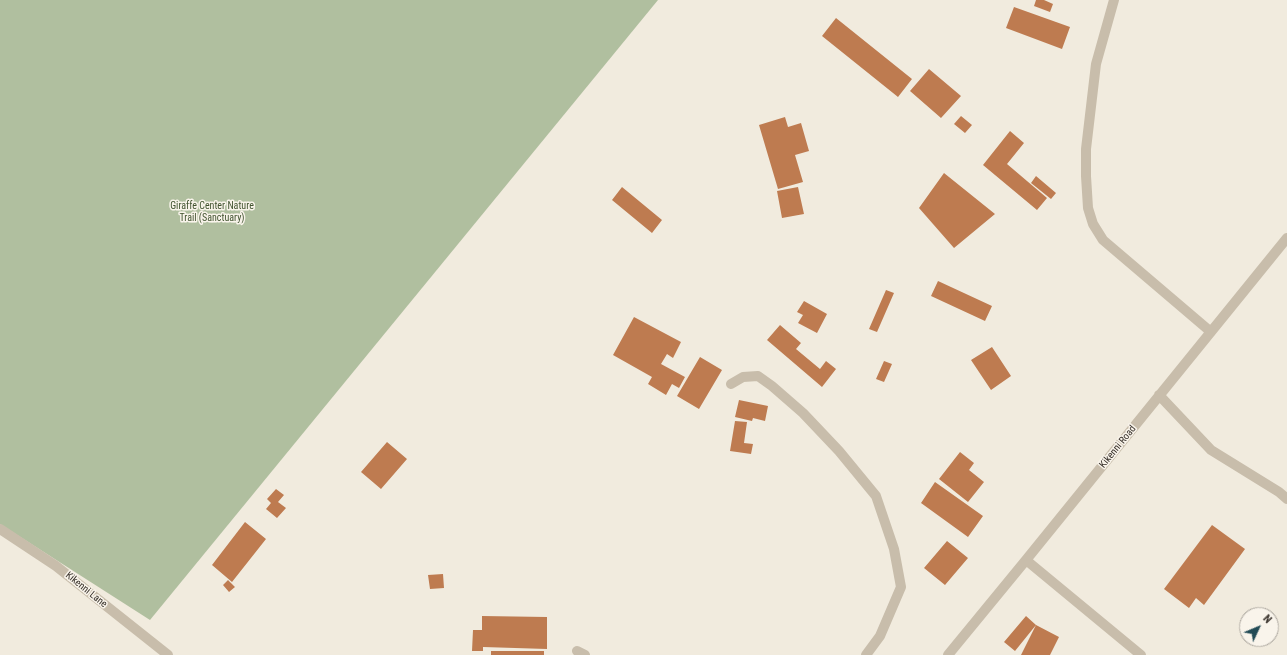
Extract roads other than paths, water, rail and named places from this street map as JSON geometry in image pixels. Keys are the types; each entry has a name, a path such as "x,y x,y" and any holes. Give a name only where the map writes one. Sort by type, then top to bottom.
{"street":[{"path":"1114,0 1096,64 1086,149 1088,208 1093,224 1103,240 1211,332"},
{"name":"Kikenni Road","path":"948,655 1287,238"},
{"path":"731,384 743,377 758,376 772,386 803,413 839,451 876,496 894,549 901,587 880,636 866,655"},
{"path":"1159,395 1211,450 1279,492 1287,499"},
{"name":"Kikenni Lane","path":"0,529 56,566 168,655"},
{"path":"1026,560 1141,655"}],"park label":[{"name":"Giraffe Center Nature Trail (Sanctuary)","path":"212,212"}]}
